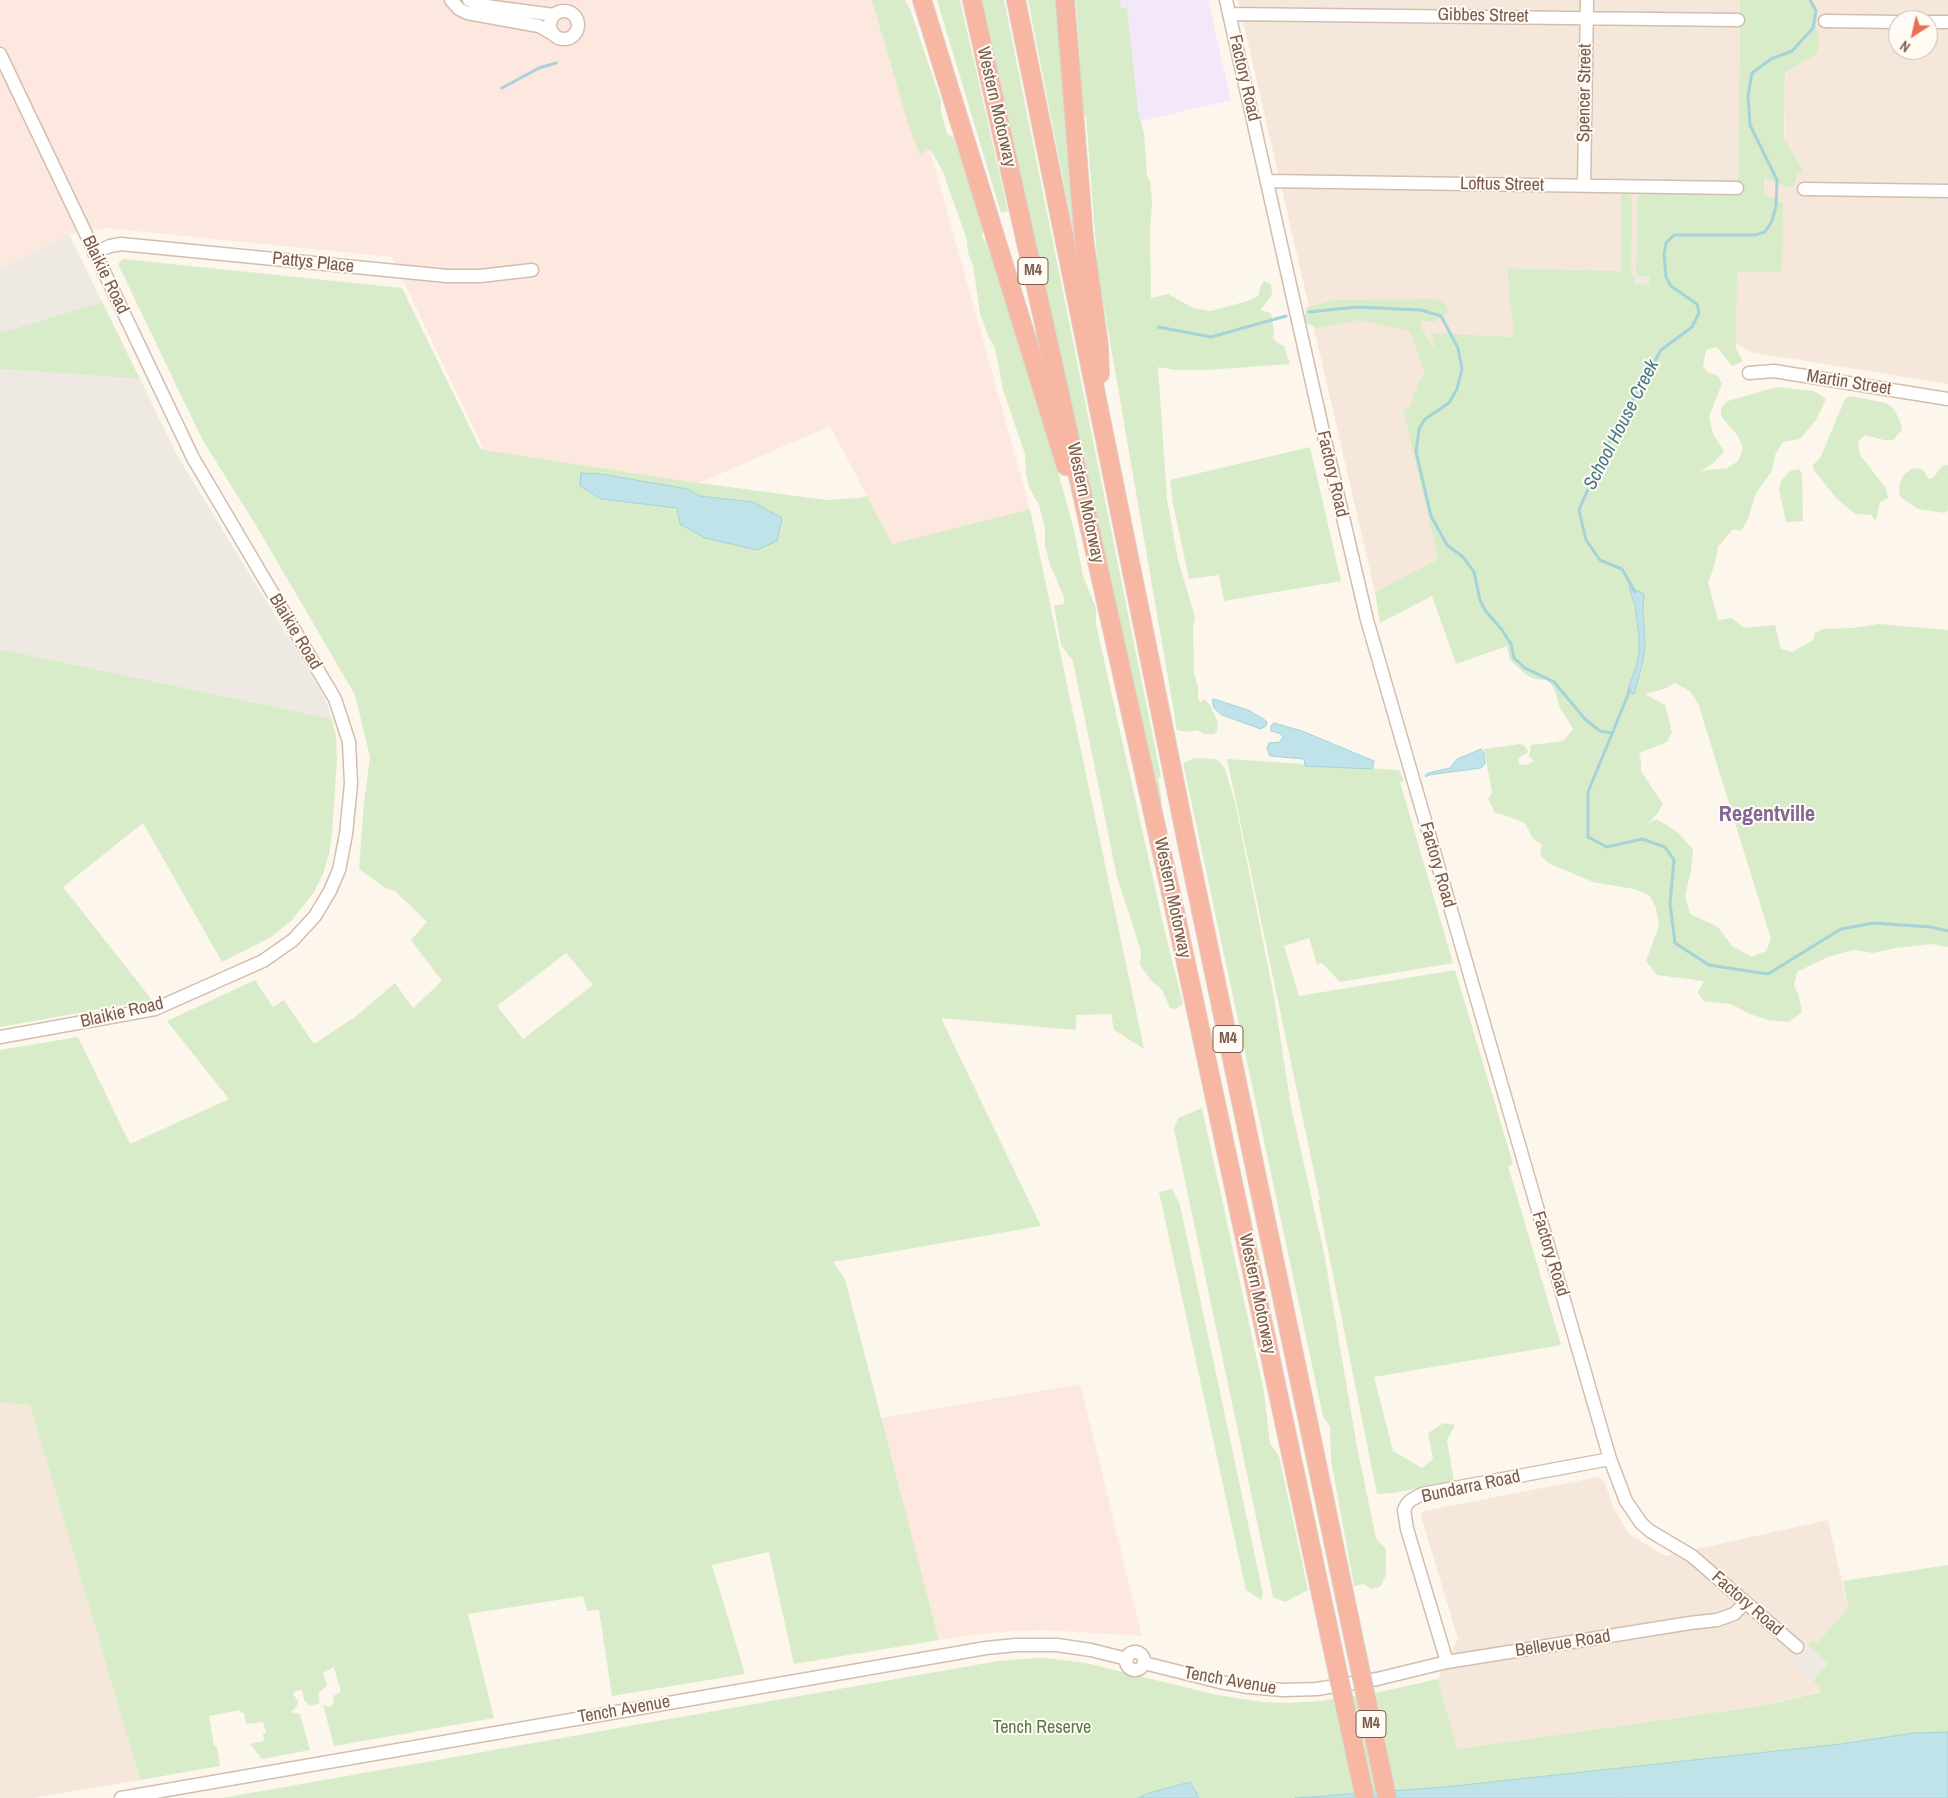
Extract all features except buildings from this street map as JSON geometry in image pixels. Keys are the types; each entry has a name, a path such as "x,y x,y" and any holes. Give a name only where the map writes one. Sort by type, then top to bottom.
{"highway":[{"path":"922,0 1068,472 1093,541"},
{"name":"Western Motorway","path":"972,0 1178,927 1364,1798"},
{"name":"Western Motorway","path":"1016,0 1190,858 1387,1798"},
{"name":"M4","path":"1065,0 1084,239 1099,346 1102,427"}],"street":[{"path":"451,0 459,9 467,13 539,26 553,34 560,38 568,38 576,33 578,24 575,15 562,10 554,15 550,26 553,34"},
{"path":"469,0 479,5 554,15"},
{"name":"Factory Road","path":"1226,0 1334,482 1367,620 1610,1459 1626,1501 1640,1523 1692,1556 1797,1647"},
{"name":"Spencer Street","path":"1584,186 1587,0"},
{"name":"Gibbes Street","path":"1229,14 1738,20"},
{"path":"1824,22 1888,22"},
{"name":"Blaikie Road","path":"0,54 193,458 335,698 349,742 350,784 346,834 339,870 330,891 315,916 293,940 263,961 155,1009 0,1037"},
{"name":"Loftus Street","path":"1267,181 1737,188"},
{"path":"1804,190 1948,191"},
{"name":"Pattys Place","path":"94,253 110,246 122,244 447,276 480,276 532,270"},
{"name":"Martin Street","path":"1749,373 1774,371 1948,399"},
{"name":"Bundarra Road","path":"1447,1662 1406,1524 1404,1510 1407,1504 1422,1494 1610,1459"},
{"name":"Bellevue Road","path":"1377,1679 1447,1662 1717,1620 1734,1614 1745,1603"},
{"name":"Tench Avenue","path":"121,1798 986,1648 1016,1645 1057,1645 1091,1650 1127,1659 1129,1667 1133,1670 1139,1669 1144,1663 1220,1682 1264,1690 1316,1689 1377,1679"}],"shaded area":[{"path":"0,0 888,0 1030,509 892,544 830,426 699,483 484,450 392,257 106,228 69,234 0,268"},
{"path":"1120,0 1208,0 1231,100 1133,123"},
{"path":"1238,0 1740,0 1738,172 1784,172 1786,35 1809,5 1809,0 1948,0 1948,384 1750,352 1621,271 1507,268 1515,337 1431,334 1437,354 1419,382 1409,407 1403,409 1438,559 1375,592"},
{"path":"69,234 102,302 0,333 0,268"},
{"path":"1635,275 1650,276 1649,286 1634,284"},
{"path":"0,369 140,379 178,457 317,684 332,719 0,649"},
{"path":"1080,1384 1142,1636 1045,1630 996,1632 939,1640 881,1418"},
{"path":"0,1403 30,1405 140,1780 33,1798 0,1798"},
{"path":"1598,1477 1604,1481 1614,1509 1629,1534 1665,1556 1828,1520 1848,1608 1817,1643 1813,1640 1793,1663 1822,1688 1820,1691 1768,1705 1457,1749 1438,1679 1458,1639 1421,1516 1424,1511"},
{"path":"1808,1646 1828,1663 1813,1681 1793,1663"}],"green space":[{"path":"872,0 905,0 910,9 941,101 941,111 947,134 954,138 983,229 982,237 988,246 1035,389 1074,530 1083,576 1096,608 1096,624 1183,1004 1176,1009 1170,1008 1162,990 1151,980 1140,965 1141,951 1117,877 1073,661 1061,645 1054,606 1064,604 1064,597 1050,565 1045,545 1045,528 1039,505 1029,487 1025,454 1003,390 995,348 988,336 980,313 973,265 968,253 967,240 943,172 930,149 920,154 911,133"},
{"path":"937,0 960,0 1008,211 1001,213"},
{"path":"982,0 1004,0 1161,777 1158,778 1162,802 1160,804"},
{"path":"1028,0 1061,0 1079,241 1075,240"},
{"path":"1076,0 1120,0 1121,8 1127,8 1138,111 1144,133 1147,176 1150,182 1152,202 1150,234 1151,298 1168,294 1193,308 1211,311 1251,300 1259,295 1260,287 1264,281 1271,284 1272,295 1260,310 1271,313 1274,331 1273,338 1284,346 1290,364 1206,370 1176,370 1158,367 1167,499 1178,560 1195,617 1193,628 1194,673 1198,687 1198,698 1201,702 1204,699 1210,705 1215,716 1218,724 1217,731 1214,734 1204,734 1197,730 1187,732 1177,730 1098,272 1086,116 1083,116"},
{"path":"1740,0 1809,0 1809,5 1817,6 1818,53 1785,72 1784,138 1804,173 1796,173 1795,185 1789,188 1764,177 1764,194 1783,203 1782,272 1737,272 1736,348 1743,361 1732,366 1717,347 1706,350 1703,367 1708,372 1718,376 1722,384 1709,416 1713,434 1724,451 1714,463 1700,471 1728,468 1738,461 1743,449 1738,436 1721,416 1721,408 1728,401 1777,387 1814,391 1826,399 1816,420 1800,439 1783,442 1775,455 1772,471 1756,493 1748,519 1741,531 1733,529 1718,547 1714,567 1708,582 1718,620 1731,618 1745,628 1775,625 1781,649 1792,652 1813,640 1815,633 1823,629 1852,628 1879,624 1948,630 1948,947 1932,944 1873,953 1853,950 1828,957 1797,972 1794,985 1802,1012 1789,1022 1768,1020 1750,1014 1731,1004 1703,1001 1698,992 1704,981 1657,975 1646,961 1659,926 1656,908 1649,895 1634,889 1593,882 1550,864 1540,855 1542,844 1533,839 1525,823 1495,813 1488,799 1492,792 1484,749 1524,745 1528,751 1518,758 1519,764 1526,765 1534,761 1529,756 1531,745 1563,741 1573,729 1559,706 1551,684 1547,680 1535,679 1526,675 1510,660 1507,646 1456,664 1432,596 1380,623 1375,592 1438,559 1403,409 1409,407 1419,381 1425,374 1410,331 1360,320 1318,328 1304,322 1306,308 1333,300 1437,299 1445,303 1448,314 1433,322 1421,321 1422,329 1436,352 1431,333 1514,337 1507,268 1621,271 1621,194 1631,194 1632,202 1631,276 1635,276 1634,284 1649,285 1650,277 1636,275 1638,194 1738,195","holes":["1632,591 1644,594 1645,646 1642,665 1637,665 1639,635","1675,683 1690,691 1698,703 1771,939 1766,951 1752,957 1732,946 1718,927 1690,914 1685,896 1691,870 1693,849 1677,832 1657,819 1647,824 1657,814 1663,804 1641,771 1639,753 1667,742 1672,732 1665,705 1645,694 1664,689"]},
{"path":"123,259 402,288 480,448 484,450 699,483 827,500 867,496 892,544 1030,509 1144,1049 1114,1030 1111,1014 1076,1015 1076,1030 941,1018 1041,1226 833,1262 845,1279 939,1640 794,1664 769,1552 712,1565 745,1674 612,1696 599,1610 587,1611 583,1596 468,1614 494,1718 334,1746 323,1705 329,1707 333,1704 333,1696 341,1692 334,1667 323,1673 327,1685 318,1694 320,1703 310,1706 304,1700 302,1690 295,1691 293,1694 298,1701 297,1706 291,1712 300,1714 310,1750 262,1759 250,1744 264,1741 263,1734 266,1733 263,1722 246,1724 244,1713 241,1713 240,1710 209,1716 220,1766 140,1780 30,1405 0,1403 0,1050 78,1037 130,1144 229,1099 167,1021 255,980 273,1007 284,1000 314,1044 355,1017 395,983 413,1008 442,981 411,940 427,922 395,891 387,889 359,869 370,757 355,695 257,527 202,439 118,264","holes":["566,953 593,985 523,1039 497,1006"]},
{"path":"102,302 140,379 0,369 0,333"},
{"path":"1850,396 1886,403 1894,409 1902,430 1893,440 1884,440 1865,435 1858,442 1860,455 1886,488 1888,498 1880,502 1876,521 1871,515 1856,514 1850,510 1836,498 1814,470 1813,465 1820,458 1845,399"},
{"path":"1310,447 1341,581 1224,601 1219,575 1189,579 1173,504 1170,480"},
{"path":"1948,465 1948,510 1945,513 1918,509 1899,494 1900,482 1911,469 1918,468 1923,470 1929,479 1933,478 1942,466"},
{"path":"1799,469 1802,474 1803,521 1786,522 1779,490 1781,481 1790,471"},
{"path":"0,649 332,719 336,736 337,759 329,854 323,874 314,892 291,921 271,937 222,962 143,823 63,887 152,1000 0,1027"},
{"path":"1195,758 1217,759 1225,769 1235,802 1274,997 1291,1107 1324,1253 1357,1447 1376,1538 1386,1550 1386,1575 1380,1587 1371,1589 1364,1584 1354,1586 1331,1460 1330,1427 1323,1416 1183,763"},
{"path":"1227,759 1399,770 1403,778 1403,782 1400,782 1453,963 1340,982 1322,963 1317,964 1309,938 1284,946 1299,996 1455,970 1513,1164 1508,1166 1561,1345 1374,1377 1393,1451 1422,1468 1433,1459 1428,1433 1444,1423 1455,1425 1447,1440 1454,1482 1377,1494 1318,1200 1320,1200"},
{"path":"1202,1108 1264,1392 1270,1444 1279,1456 1308,1590 1285,1602 1273,1597 1174,1129 1178,1118"},
{"path":"1172,1189 1180,1205 1263,1594 1261,1600 1246,1590 1159,1192"},
{"name":"Tench Reserve","path":"1948,1565 1948,1732 1914,1733 1841,1744 1446,1787 1295,1798 1199,1798 1190,1782 1149,1793 1138,1798 222,1798 998,1661 1044,1658 1086,1663 1217,1695 1263,1702 1320,1701 1380,1692 1438,1679 1457,1749 1768,1705 1820,1692 1821,1688 1813,1681 1828,1663 1808,1646 1813,1640 1817,1643 1848,1608 1843,1581"}],"water":[{"path":"581,473 601,474 688,489 700,496 753,502 782,518 777,541 757,550 705,538 680,524 677,508 601,499 580,486"},
{"path":"1629,587 1644,594 1645,646 1634,694 1627,692 1637,664 1639,635 1635,606"},
{"path":"1212,700 1248,710 1265,720 1267,722 1266,726 1261,729 1222,715 1214,708"},
{"path":"1274,723 1302,731 1374,761 1373,767 1372,769 1305,766 1304,759 1270,756 1267,749 1269,743 1280,742 1283,737 1281,734 1271,731 1271,726"},
{"path":"1481,749 1484,753 1485,764 1481,768 1426,777 1425,775 1450,768 1457,759"},
{"path":"1948,1732 1948,1798 1295,1798 1445,1787 1841,1744 1914,1733"},
{"path":"1190,1782 1199,1798 1138,1798 1149,1793"}],"waterway":[{"name":"School House Creek","path":"1635,592 1622,569 1600,560 1586,540 1579,510 1606,448 1661,350 1692,327 1699,313 1697,304 1671,286 1666,277 1664,254 1666,243 1674,235 1755,235 1765,232 1772,221 1776,206 1777,180 1750,125 1748,96 1752,73 1771,59 1792,51 1813,28 1816,11 1810,0"},
{"path":"502,88 539,68 556,63"},
{"path":"1309,312 1357,307 1421,310 1441,316 1458,348 1462,369 1457,389 1449,403 1425,419 1419,429 1416,452 1431,516 1447,545 1463,557 1474,572 1480,600 1485,610 1511,644 1514,658 1525,668 1554,682 1585,719 1600,731 1612,733"},
{"path":"1158,327 1211,337 1286,316"},
{"name":"School House Creek","path":"1630,690 1588,792 1588,837 1607,847 1642,839 1665,847 1674,860 1670,903 1675,943 1709,965 1768,974 1841,929 1874,923 1931,927 1948,931"}],"district":[{"name":"Regentville","path":"1767,815"}]}
